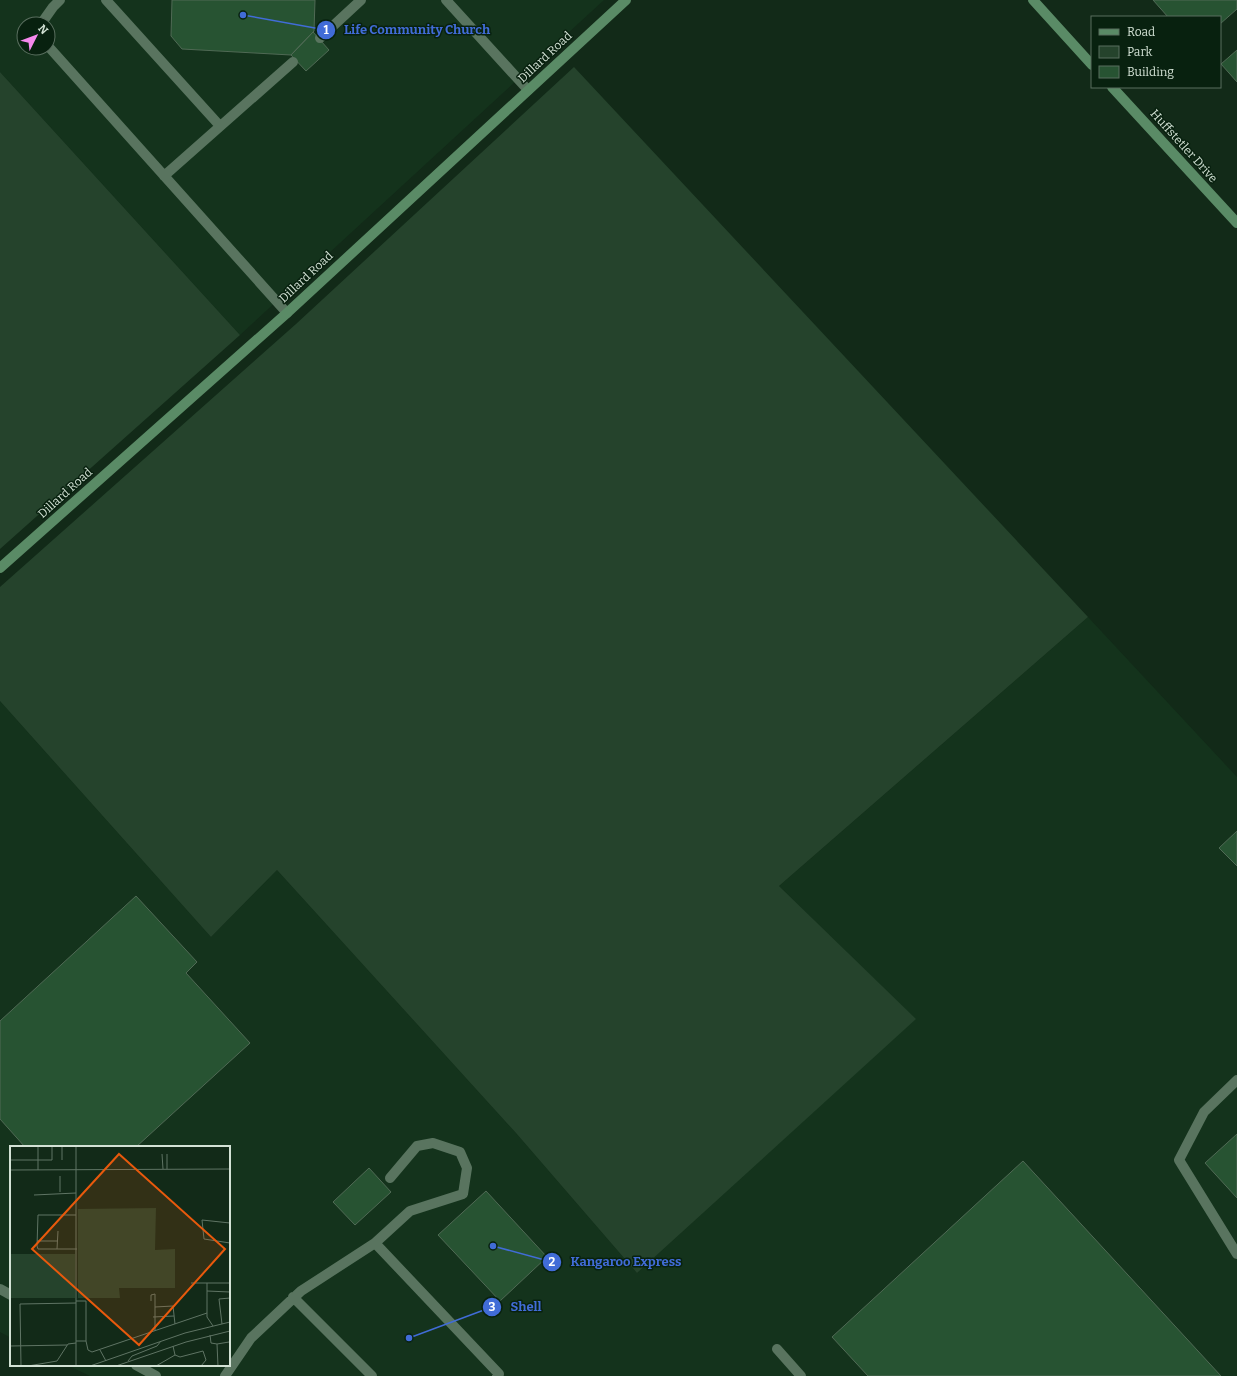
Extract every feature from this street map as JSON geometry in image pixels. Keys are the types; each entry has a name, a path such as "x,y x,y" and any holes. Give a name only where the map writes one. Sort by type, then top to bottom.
{"street":[{"name":"Dillard Road","path":"0,568 287,313 626,0"},
{"path":"1033,0 1091,64"},
{"name":"Huffstetler Drive","path":"1113,88 1237,223"}],"lane":[{"path":"47,16 60,0"},
{"path":"106,0 220,126"},
{"path":"320,38 361,0"},
{"path":"446,0 528,90"},
{"path":"56,55 287,313"},
{"path":"164,176 293,62"},
{"path":"1237,1080 1204,1112 1179,1160 1237,1254"},
{"path":"225,1376 251,1338 301,1291 375,1243 410,1211 463,1194 467,1168 460,1152 433,1143 417,1146 390,1178"},
{"path":"375,1243 498,1374 497,1376"},
{"path":"0,1289 10,1294"},
{"path":"293,1298 372,1376"},
{"path":"777,1349 801,1376"},
{"path":"138,1366 156,1376"}],"shaded area":[{"path":"0,0 604,0 240,335 0,72"},
{"path":"1088,617 1237,777 1237,1376 90,1376 69,1366 230,1366 230,1146 10,1146 10,1337 0,1332 0,701 211,937 277,870 516,1133 637,1273 915,1019 779,886"}],"green space":[{"path":"574,67 1088,617 779,886 916,1019 637,1273 516,1133 277,870 211,937 0,701 0,587 296,324"},
{"path":"0,72 240,335 0,549"}],"building":[{"path":"172,0 315,0 314,31 291,55 182,49 171,36"},
{"path":"1153,0 1237,0 1237,9 1221,23 1221,16 1167,16"},
{"path":"313,32 329,50 306,71 291,55"},
{"path":"1237,50 1237,82 1221,64"},
{"path":"1237,831 1237,866 1219,848"},
{"path":"136,896 197,962 186,973 250,1043 137,1146 24,1146 0,1119 0,1021"},
{"path":"1237,1134 1237,1198 1205,1163"},
{"path":"1023,1161 1221,1376 868,1376 832,1337"},
{"path":"369,1168 391,1192 355,1225 333,1202"},
{"path":"486,1191 547,1257 500,1301 438,1235"}],"place":[{"name":"Life Community Church","path":"243,15"},
{"name":"Kangaroo Express","path":"493,1246"},
{"name":"Shell","path":"409,1338"}]}
